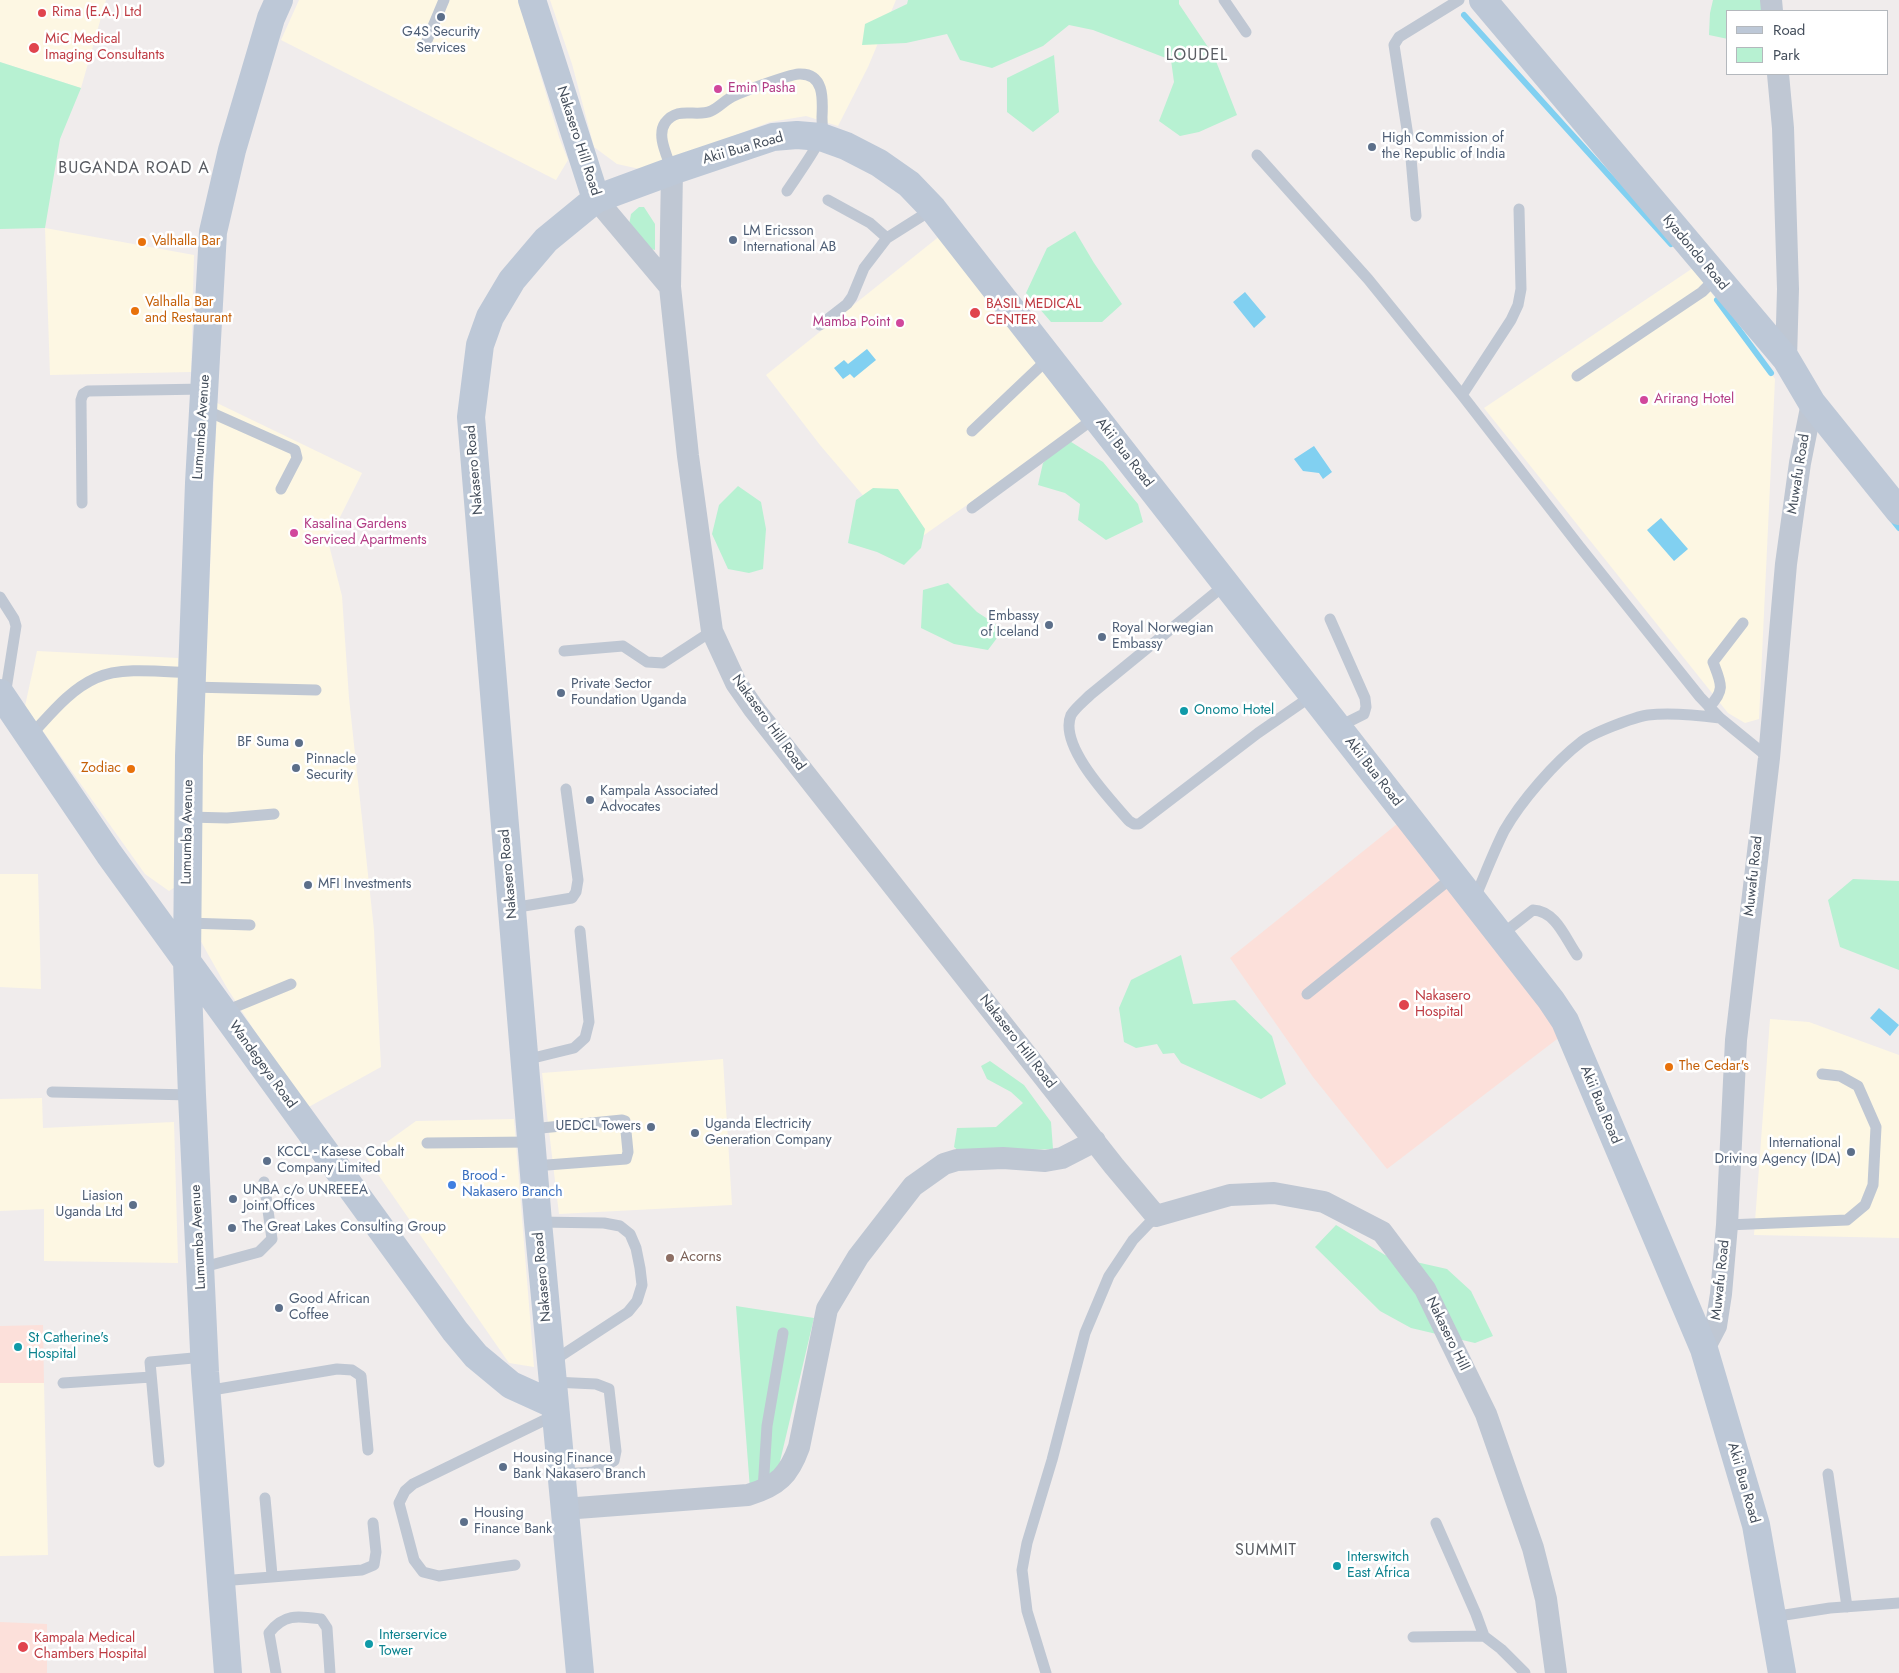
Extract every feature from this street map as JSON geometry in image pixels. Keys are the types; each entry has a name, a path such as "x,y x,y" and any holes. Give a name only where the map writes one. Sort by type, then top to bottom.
{"street":[{"name":"Lumumba Avenue","path":"228,1673 204,1357 187,962 191,680 198,483 213,232 232,150 271,18 279,0"},
{"name":"Nakasero Hill Road","path":"532,0 596,199 670,287 688,456 712,631 736,683 754,709 1156,1216"},
{"name":"Kyadondo Road","path":"1483,0 1786,359 1812,403 1899,511"},
{"path":"1778,75 1783,128 1788,289 1786,359"},
{"name":"Akii Bua Road","path":"672,171 773,137 797,135 821,137 846,146 879,163 908,184 933,209 1050,357 1539,983 1565,1021 1704,1349 1756,1524 1782,1673"},
{"name":"Nakasero Road","path":"580,1673 538,1222 471,418 480,345 490,317 512,280 546,240 596,199 672,171"},
{"path":"670,287 672,171"},
{"name":"Muwafu Road","path":"1704,1349 1716,1326 1721,1294 1727,1225 1736,1040 1769,758 1787,554 1800,463 1812,403"},
{"name":"Wandegeya Road","path":"2,696 131,884 455,1331 476,1356 506,1380 553,1391"},
{"path":"131,884 152,895 171,895 179,892 183,886 187,871"},
{"path":"564,1509 748,1495 770,1488 793,1463 799,1447 827,1309 858,1257 913,1186 944,1164 957,1160 1004,1158 1045,1160 1062,1158 1095,1141"},
{"name":"Nakasero Hill","path":"1156,1216 1230,1195 1274,1193 1324,1202 1382,1232 1426,1289 1486,1414 1533,1548 1546,1599 1556,1673"}],"lane":[{"path":"426,44 444,0"},
{"path":"1224,0 1246,32"},
{"path":"1408,136 1394,46 1399,37 1460,0"},
{"path":"672,171 662,138 662,129 666,122 676,115 687,111 699,114 709,112 729,98 788,76 799,74 809,76 821,86 823,95 821,137 787,191"},
{"path":"1257,155 1368,279 1462,395 1580,547 1709,706 1720,718 1769,758"},
{"path":"1411,158 1416,216"},
{"path":"828,200 870,223 887,238"},
{"path":"820,325 847,304 864,268 887,238 933,209"},
{"path":"1462,395 1511,320 1518,305 1522,289 1520,209"},
{"path":"1577,376 1702,292 1716,278"},
{"path":"972,430 1050,357"},
{"path":"82,503 81,400 83,394 88,391 204,399 295,450 296,458 281,489"},
{"path":"972,508 1096,417"},
{"path":"1226,584 1090,695 1072,714 1070,720 1072,739 1078,755 1091,776 1129,821 1139,824 1258,733 1313,694"},
{"path":"0,597 14,619 16,626 2,696"},
{"path":"1330,619 1365,698 1366,707 1364,714 1338,727"},
{"path":"1709,706 1719,696 1720,689 1720,682 1714,662 1743,623"},
{"path":"564,651 622,646 648,662 663,663 712,631"},
{"path":"30,736 70,695 98,677 125,671 191,680 316,690"},
{"path":"1474,901 1505,830 1533,791 1564,757 1582,741 1597,732 1647,715 1690,715 1720,718"},
{"path":"512,908 572,898 576,892 578,880 566,789"},
{"path":"188,817 227,818 274,814"},
{"path":"1307,994 1454,876"},
{"path":"1501,935 1533,910 1542,910 1551,915 1577,956"},
{"path":"187,923 250,925"},
{"path":"525,1060 574,1048 585,1038 589,1022 580,931"},
{"path":"223,1012 292,984"},
{"path":"1727,1225 1847,1220 1865,1205 1873,1185 1876,1127 1858,1086 1840,1076 1822,1074"},
{"path":"52,1092 192,1095"},
{"path":"427,1144 532,1146 626,1158 628,1152 625,1121 622,1120 532,1146"},
{"path":"200,1268 259,1252 272,1239 264,1182"},
{"path":"1046,1673 1027,1611 1022,1570 1027,1543 1052,1460 1085,1333 1108,1276 1133,1240 1156,1216"},
{"path":"516,1565 439,1576 422,1572 414,1560 399,1503 405,1491 413,1484 553,1391 637,1301 642,1285 636,1248 630,1234 620,1226 604,1223 538,1222"},
{"path":"763,1490 766,1436 783,1333"},
{"path":"159,1462 150,1362 204,1357"},
{"path":"206,1391 337,1369 352,1370 361,1376 368,1450"},
{"path":"64,1383 151,1377"},
{"path":"553,1391 596,1384 609,1389 616,1451 614,1461 593,1472 560,1474"},
{"path":"1828,1474 1847,1607"},
{"path":"265,1498 272,1575"},
{"path":"220,1581 272,1575 362,1570 374,1565 376,1552 373,1523"},
{"path":"1436,1523 1484,1636 1501,1649 1524,1673"},
{"path":"1772,1617 1847,1607 1899,1603"},
{"path":"276,1673 269,1633 285,1618 310,1617 321,1619 326,1628 330,1673"},
{"path":"1413,1637 1484,1636"}],"shaded area":[{"path":"0,0 106,0 81,88 0,62"},
{"path":"299,0 518,0 559,137 568,160 556,180 281,40"},
{"name":"Emin Pasha","path":"550,0 896,0 868,67 838,126 806,116 770,122 644,170 617,164 594,147 572,64"},
{"path":"45,228 194,255 191,372 50,375"},
{"path":"941,235 1084,423 907,547 820,445 766,375"},
{"path":"1693,268 1775,379 1759,719 1745,723 1728,713 1484,408"},
{"path":"217,403 362,473 328,541 342,596 349,698 374,930 381,1067 305,1109 227,988 199,938 199,830"},
{"path":"37,651 178,658 180,884 169,891 145,874 25,706"},
{"name":"Nakasero Hospital","path":"1402,820 1565,1033 1387,1169 1313,1077 1230,958"},
{"path":"0,874 38,874 41,989 0,987"},
{"path":"1770,1019 1809,1022 1899,1055 1899,1238 1754,1235"},
{"path":"723,1059 732,1205 559,1214 542,1073"},
{"path":"42,1098 43,1128 174,1122 178,1263 44,1261 44,1209 0,1211 0,1099"},
{"path":"514,1119 534,1367 509,1363 366,1157 416,1121"},
{"name":"St Catherine's Hospital","path":"43,1325 44,1383 0,1383 0,1326"},
{"path":"0,1383 44,1383 48,1555 0,1556"},
{"name":"Kampala Medical Chambers Hospital","path":"0,1622 47,1624 47,1673 0,1673"}],"green space":[{"path":"908,0 1179,0 1179,4 1214,56 1237,115 1199,132 1180,136 1159,121 1174,82 1171,60 1093,30 1069,25 1043,46 992,68 960,60 947,34 906,43 862,45 865,24 907,4"},
{"path":"1713,0 1765,0 1766,10 1726,10 1726,39 1709,35 1710,13"},
{"path":"1054,55 1059,112 1033,132 1007,112 1007,78"},
{"path":"0,62 81,88 60,139 45,228 0,229"},
{"path":"639,207 644,207 655,224 655,250 647,248 629,225 631,214"},
{"path":"1075,231 1122,304 1102,322 1051,322 1026,293 1047,248"},
{"path":"1068,440 1103,462 1138,504 1143,522 1106,540 1078,520 1080,504 1065,493 1038,485 1043,463"},
{"path":"738,486 761,502 766,529 763,569 749,573 728,569 712,534 719,505"},
{"path":"873,488 898,489 925,529 921,548 904,565 877,552 848,543 856,500"},
{"path":"948,583 977,612 997,625 1000,634 988,650 954,644 921,628 923,590"},
{"path":"1853,879 1899,881 1899,970 1840,947 1828,900"},
{"path":"1181,955 1193,1004 1235,1000 1272,1036 1286,1084 1261,1099 1181,1063 1174,1053 1163,1054 1157,1044 1136,1048 1124,1042 1119,1008 1131,980"},
{"path":"990,1061 1024,1085 1051,1122 1053,1149 961,1153 954,1147 957,1128 996,1127 1023,1103 1011,1092 987,1079 981,1066"},
{"path":"1336,1225 1385,1255 1447,1269 1471,1291 1493,1336 1475,1343 1411,1328 1380,1311 1315,1247"},
{"path":"736,1306 814,1318 777,1474 750,1489"}],"water":[{"path":"1245,292 1266,317 1254,328 1233,302"},
{"path":"867,349 876,360 854,378 850,374 843,379 834,368 844,360 848,364"},
{"path":"1314,446 1332,472 1323,479 1319,473 1303,471 1294,459"},
{"path":"1661,518 1688,549 1674,561 1647,530"},
{"path":"1879,1008 1899,1025 1890,1036 1870,1018"}],"waterway":[{"path":"1464,15 1671,244"},
{"path":"1717,300 1771,373"},
{"path":"1891,518 1899,528"}],"place":[{"name":"Rima (E.A.) Ltd","path":"42,13"},
{"name":"G4S Security Services","path":"441,17"},
{"name":"MiC Medical Imaging Consultants","path":"34,48"},
{"name":"Emin Pasha","path":"718,89"},
{"name":"High Commission of the Republic of India","path":"1372,147"},
{"name":"LM Ericsson International AB","path":"733,240"},
{"name":"Valhalla Bar","path":"142,242"},
{"name":"Valhalla Bar and Restaurant","path":"135,311"},
{"name":"BASIL MEDICAL CENTER","path":"975,313"},
{"name":"Mamba Point","path":"900,323"},
{"name":"Arirang Hotel","path":"1644,400"},
{"name":"Kasalina Gardens Serviced Apartments","path":"294,533"},
{"name":"Embassy of Iceland","path":"1049,625"},
{"name":"Royal Norwegian Embassy","path":"1102,637"},
{"name":"Private Sector Foundation Uganda","path":"561,693"},
{"name":"Onomo Hotel","path":"1184,711"},
{"name":"BF Suma","path":"299,743"},
{"name":"Pinnacle Security","path":"296,768"},
{"name":"Zodiac","path":"131,769"},
{"name":"Kampala Associated Advocates","path":"590,800"},
{"name":"MFI Investments","path":"308,885"},
{"name":"Nakasero Hospital","path":"1404,1005"},
{"name":"The Cedar's","path":"1669,1067"},
{"name":"UEDCL Towers","path":"651,1127"},
{"name":"Uganda Electricity Generation Company","path":"695,1133"},
{"name":"International Driving Agency (IDA)","path":"1851,1152"},
{"name":"KCCL - Kasese Cobalt Company Limited","path":"267,1161"},
{"name":"Brood - Nakasero Branch","path":"452,1185"},
{"name":"UNBA c/o UNREEEA Joint Offices","path":"233,1199"},
{"name":"Liasion Uganda Ltd","path":"133,1205"},
{"name":"The Great Lakes Consulting Group","path":"232,1228"},
{"name":"Acorns","path":"670,1258"},
{"name":"Good African Coffee","path":"279,1308"},
{"name":"St Catherine's Hospital","path":"18,1347"},
{"name":"Housing Finance Bank Nakasero Branch","path":"503,1467"},
{"name":"Housing Finance Bank","path":"464,1522"},
{"name":"Interswitch East Africa","path":"1337,1566"},
{"name":"Interservice Tower","path":"369,1644"},
{"name":"Kampala Medical Chambers Hospital","path":"23,1647"}],"district":[{"name":"LOUDEL","path":"1197,56"},
{"name":"BUGANDA ROAD A","path":"134,169"},
{"name":"SUMMIT","path":"1266,1551"}]}
